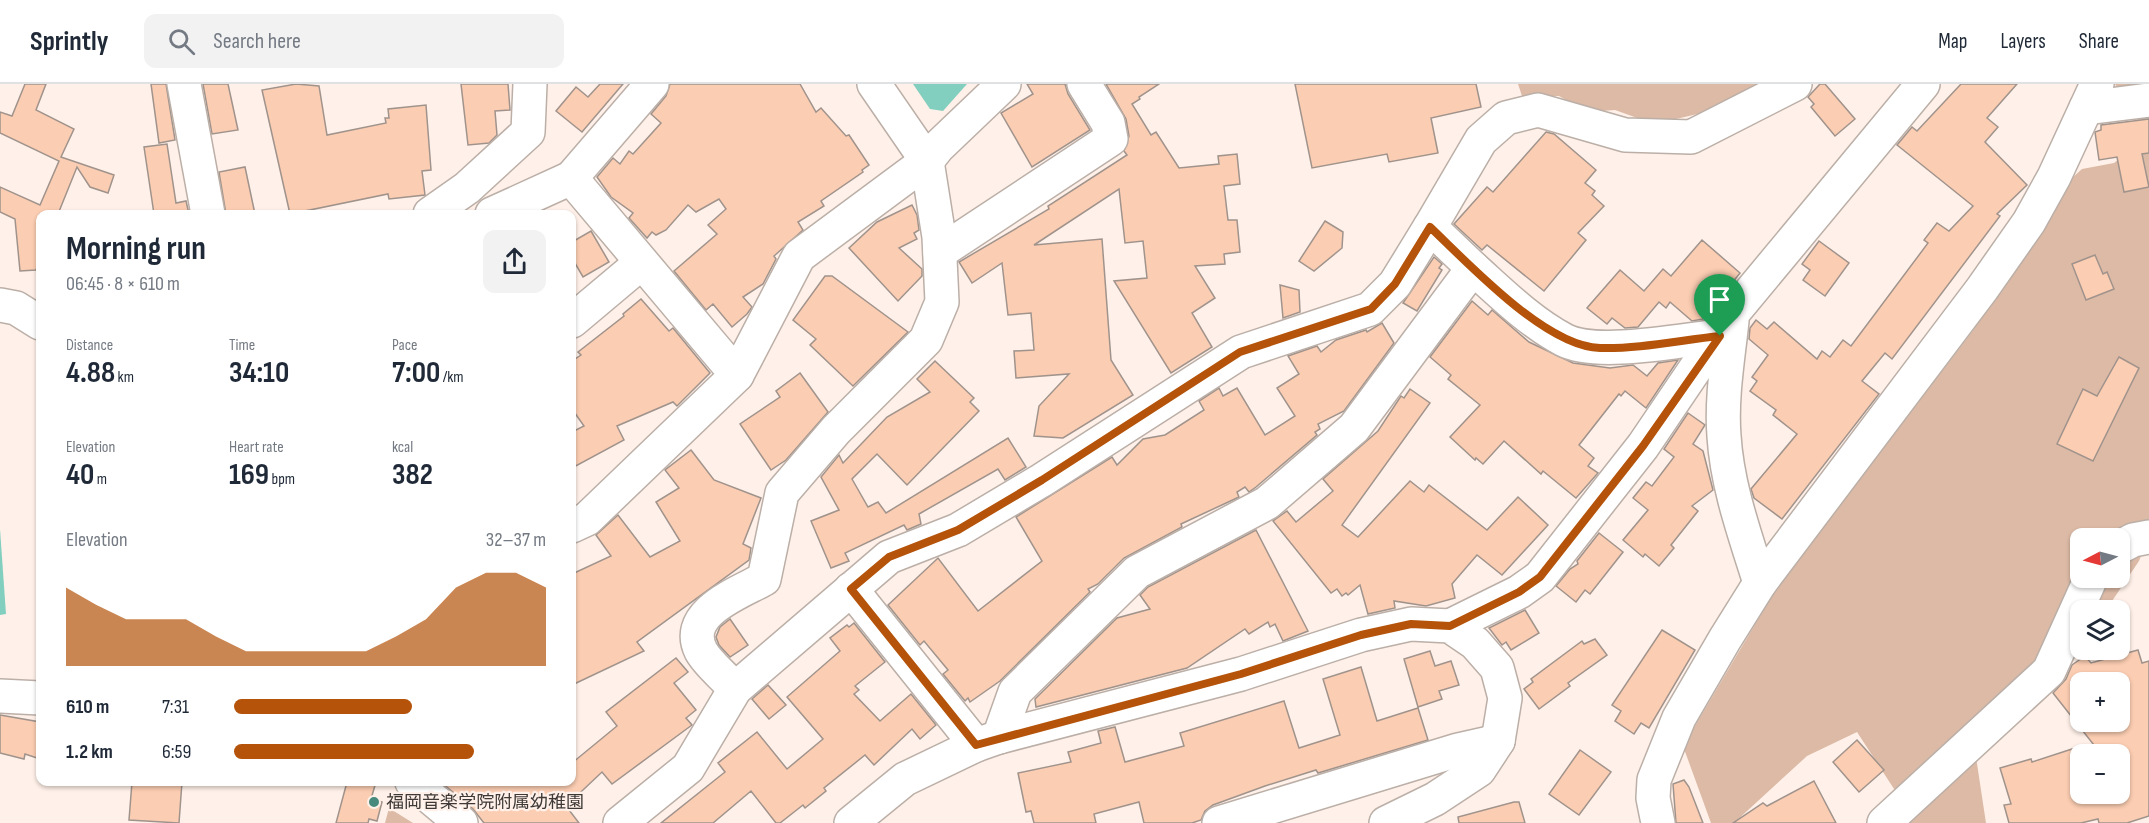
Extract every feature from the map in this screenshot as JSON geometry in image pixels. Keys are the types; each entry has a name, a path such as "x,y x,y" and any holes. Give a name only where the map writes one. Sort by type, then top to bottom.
{"street":[{"path":"184,84 207,210"},
{"path":"436,210 467,188 528,132 530,84"},
{"path":"501,210 571,178 652,84"},
{"path":"735,689 701,650 697,629 707,612 764,579 782,493 836,430 926,340 942,302 940,252 927,161 874,84"},
{"path":"576,524 587,519 737,375 799,256 927,161 938,147 1004,84"},
{"path":"940,252 1111,139 1108,123 1084,84"},
{"path":"620,823 688,768 735,689 889,557 968,524 1042,480 1240,352 1371,309 1395,284 1481,140 1506,118 1538,110 1625,135 1691,137 1795,84"},
{"path":"851,823 905,779 987,741 1241,674 1361,635 1411,624 1450,626 1519,592 1540,577 1643,446 1726,325 1923,84"},
{"path":"1658,823 1653,798 1654,780 1663,755 1679,718 1760,583 1975,299 2029,222 2054,177 2091,96 2149,100"},
{"path":"571,178 641,264 737,375"},
{"path":"1430,227 1531,318 1565,341 1599,348 1726,325"},
{"path":"576,318 641,264"},
{"path":"987,741 1015,692 1137,572 1267,503 1354,428 1473,268"},
{"path":"1726,325 1724,437 1732,490 1760,583"},
{"path":"2130,542 2149,537"},
{"path":"1884,823 2049,671 2086,588"},
{"path":"851,589 987,741"},
{"path":"1386,823 1435,799 1479,770 1498,741 1505,699 1497,668 1475,643 1450,626"},
{"path":"0,696 36,698"},
{"path":"1219,823 1458,750 1498,741"},
{"path":"417,786 461,823"}],"shaded area":[{"path":"1518,84 1763,84 1710,111 1676,119 1640,119 1615,110 1587,112 1559,96 1522,96"},
{"path":"2115,84 2149,84 2149,537 2139,561 2130,574 2130,528 2070,528 2070,588 2121,588 2113,600 2070,600 2070,660 2073,660 2068,668 1976,757 1986,823 1883,823 1896,792 1857,732 1807,756 1734,823 1711,823 1683,746 1776,589 1974,329 2072,178 2082,169 2114,163 2147,136"},
{"path":"389,808 413,823 385,823"}],"water":[{"path":"913,84 967,84 943,111 930,109"},
{"path":"0,529 6,614 0,615"}],"building":[{"path":"25,84 46,84 36,110 74,129 61,157 114,175 108,193 90,187 77,167 60,210 36,210 36,270 20,271 15,219 0,212 0,187 40,205 59,161 0,133 0,112 12,116"},
{"path":"151,84 166,84 175,140 159,143"},
{"path":"203,84 228,84 238,130 212,134"},
{"path":"296,84 319,86 327,135 386,123 385,118 389,118 388,109 426,105 431,170 422,171 425,195 389,199 388,194 310,210 289,210 262,90"},
{"path":"461,84 508,84 510,110 495,111 497,135 489,143 468,145"},
{"path":"600,84 623,84 582,132 556,111 576,87 588,97"},
{"path":"670,84 800,84 816,112 821,108 846,136 849,135 869,165 862,170 863,172 821,201 824,206 798,222 803,230 774,256 776,259 763,284 743,297 752,307 732,327 713,304 706,310 674,271 717,234 708,225 726,209 719,199 696,212 688,205 666,230 656,235 652,232 647,238 629,218 633,213 611,197 597,177 613,158 620,164 629,151 633,154 661,123 651,114 666,96"},
{"path":"1027,84 1065,84 1068,94 1090,130 1032,167 1001,113 1033,94"},
{"path":"1106,84 1159,84 1132,104 1151,135 1156,132 1179,168 1219,164 1218,156 1237,154 1240,184 1224,186 1228,220 1237,220 1240,252 1224,254 1225,264 1195,266 1215,298 1192,313 1212,347 1171,373 1114,281 1147,278 1143,241 1125,243 1119,189 1034,245 1102,239 1111,360 1133,395 1063,438 1034,436 1039,406 1069,374 1016,378 1014,351 1034,350 1031,313 1008,315 1002,263 972,283 959,262 1049,209 1048,206 1127,155 1124,151 1129,136 1126,119"},
{"path":"1295,84 1476,84 1481,107 1431,118 1438,153 1389,162 1387,154 1312,168"},
{"path":"1820,84 1825,84 1855,119 1835,136 1811,107 1814,104 1808,97"},
{"path":"1961,84 2017,84 1987,118 1998,127 1985,142 2027,185 1997,214 2000,216 1892,359 1885,353 1862,381 1879,394 1782,519 1754,498 1751,489 1797,434 1773,415 1776,410 1750,391 1757,381 1752,377 1768,355 1749,339 1750,328 1756,320 1767,329 1774,322 1817,359 1822,351 1830,357 1843,340 1851,346 1928,243 1924,240 1937,223 1949,231 1973,206 1897,145 1912,127 1917,131"},
{"path":"2149,119 2149,153 2142,154 2149,187 2124,192 2117,157 2099,160 2095,132 2101,130 2101,125"},
{"path":"1546,132 1554,134 1596,170 1585,183 1595,191 1592,195 1604,206 1578,233 1586,240 1544,291 1487,245 1482,250 1454,224 1487,187 1493,192"},
{"path":"167,144 176,203 186,201 188,210 153,210 144,147"},
{"path":"245,167 254,210 225,210 219,172"},
{"path":"912,205 917,215 919,230 914,233 917,239 899,248 922,269 922,276 898,301 849,248 877,222"},
{"path":"1325,221 1343,232 1342,248 1314,271 1299,261"},
{"path":"591,231 609,262 583,277 576,265 576,240"},
{"path":"1702,240 1740,273 1703,319 1692,321 1670,302 1666,308 1659,302 1638,327 1625,328 1612,318 1607,324 1587,308 1620,270 1644,291 1663,269 1671,276"},
{"path":"1819,241 1849,263 1825,296 1803,280 1810,270 1802,264"},
{"path":"2095,255 2103,274 2107,272 2114,289 2086,300 2072,264"},
{"path":"1434,257 1442,264 1439,268 1442,270 1417,311 1403,303"},
{"path":"825,276 832,276 908,332 853,386 810,345 816,339 793,320"},
{"path":"1280,285 1299,290 1300,312 1283,318"},
{"path":"641,299 669,331 673,328 710,373 677,406 673,402 617,426 624,440 576,466 576,430 584,426 576,415 576,358 581,355 578,352 624,316 623,314"},
{"path":"1472,301 1488,315 1492,310 1529,342 1573,363 1610,368 1633,365 1647,376 1658,363 1678,360 1646,408 1625,391 1621,396 1619,394 1579,445 1594,458 1588,466 1598,473 1576,498 1543,471 1541,474 1504,441 1483,464 1476,458 1475,460 1450,437 1480,405 1448,379 1451,375 1430,357"},
{"path":"1382,323 1394,343 1344,411 1318,424 1320,429 1315,432 1317,435 1249,492 1245,487 1237,492 1239,497 1181,524 1182,527 1124,558 1098,584 1088,589 1090,592 1000,681 970,702 968,698 965,701 943,674 948,670 924,641 920,645 888,605 938,558 978,611 1042,561 1016,517 1112,457 1117,465 1143,439 1165,435 1204,410 1199,401 1219,388 1223,396 1237,388 1265,435 1295,416 1277,388 1299,374 1288,356 1317,346 1321,352 1336,340 1366,330 1367,332"},
{"path":"2119,357 2139,368 2093,461 2057,444 2083,389 2097,396"},
{"path":"935,361 974,398 970,402 979,411 907,485 877,454 852,479 868,507 878,502 886,513 1008,438 1026,467 1005,480 998,469 919,514 921,524 907,530 904,525 845,553 849,561 831,568 811,521 839,510 821,477 839,455 843,463 887,417 930,392 917,379"},
{"path":"800,373 828,412 786,460 771,470 740,424 780,397 776,391"},
{"path":"1410,389 1430,403 1342,525 1358,537 1410,481 1424,492 1429,485 1487,530 1518,497 1548,525 1502,575 1477,555 1452,584 1455,598 1426,606 1394,601 1395,608 1368,614 1360,585 1348,595 1346,593 1342,596 1337,589 1331,593 1273,521 1287,511 1296,522 1333,491 1323,479 1378,431 1401,396 1404,398"},
{"path":"1688,413 1705,425 1693,444 1703,451 1713,490 1692,506 1698,511 1671,545 1674,548 1659,566 1645,554 1643,557 1623,540 1648,510 1633,498 1646,482 1652,486 1674,457 1664,449"},
{"path":"691,450 714,480 761,498 743,544 751,548 749,560 637,642 644,651 576,683 576,572 611,556 596,535 618,515 650,557 680,541 656,502 679,488 665,470"},
{"path":"1256,530 1308,631 1283,641 1275,624 1270,627 1268,622 1249,634 1245,629 1187,668 1036,707 1035,699 1117,618 1150,609 1140,595 1148,587"},
{"path":"1599,533 1623,552 1590,594 1585,590 1576,602 1556,586 1570,569 1578,564 1577,561"},
{"path":"1525,610 1539,633 1511,650 1506,642 1502,645 1489,628"},
{"path":"730,619 748,645 730,657 719,645 716,637 720,627"},
{"path":"854,623 885,662 855,686 859,690 854,694 880,721 911,694 936,725 920,739 912,729 874,765 865,755 824,788 826,791 805,808 803,805 780,823 776,823 751,791 713,823 661,823 725,772 718,763 757,732 787,769 823,739 787,697 840,651 830,638 847,625 849,627"},
{"path":"1662,630 1695,650 1649,728 1641,723 1634,734 1615,721 1621,711 1612,705"},
{"path":"1595,639 1607,655 1568,683 1570,686 1539,709 1524,689 1533,682 1531,679 1582,641 1584,644"},
{"path":"2138,650 2142,663 2149,661 2149,816 2127,823 2099,823 2098,819 2081,823 2009,823 2004,805 2011,804 2000,768 2031,759 2032,762 2070,750 2070,804 2130,804 2130,744 2093,744 2084,732 2130,732 2130,672 2070,672 2070,715 2053,693 2066,679 2072,665 2079,660 2088,660 2091,663 2102,660 2130,660 2130,652"},
{"path":"1430,651 1435,666 1451,661 1459,685 1439,691 1442,699 1418,707 1404,659"},
{"path":"676,658 688,672 674,683 696,710 686,718 692,725 612,784 602,772 566,806 579,823 484,823 473,809 446,786 576,786 576,760 617,726 606,712"},
{"path":"1361,667 1377,721 1418,708 1428,740 1318,773 1316,770 1265,786 1213,805 1205,811 1201,820 1192,823 1144,823 1139,802 1094,814 1096,823 1034,823 1031,811 1026,812 1018,773 1071,762 1068,752 1101,743 1098,731 1115,727 1125,762 1184,746 1180,733 1284,701 1299,748 1340,735 1323,679"},
{"path":"768,685 786,705 769,719 752,699"},
{"path":"0,715 36,721 36,758 25,754 24,759 0,753"},
{"path":"1857,740 1884,770 1859,792 1833,762"},
{"path":"1580,750 1611,772 1579,815 1549,794"},
{"path":"1684,780 1703,823 1676,823 1673,784"},
{"path":"1814,781 1836,823 1733,823 1763,803 1767,806"},
{"path":"132,786 182,786 179,823 129,820"},
{"path":"346,786 375,786 371,799 382,802 377,821 369,819 368,823 336,823"},
{"path":"1519,802 1525,823 1459,823 1458,817"}],"place":[{"name":"福岡音楽学院附属幼稚園","path":"374,802"}],"route":[{"path":"1430,227 1531,318 1565,341 1599,348 1720,336 1643,446 1540,577 1519,592 1450,626 1411,624 1361,635 1241,674 976,745 851,589 889,557 958,530 1042,480 1240,352 1371,309 1395,284 1430,227"}]}
